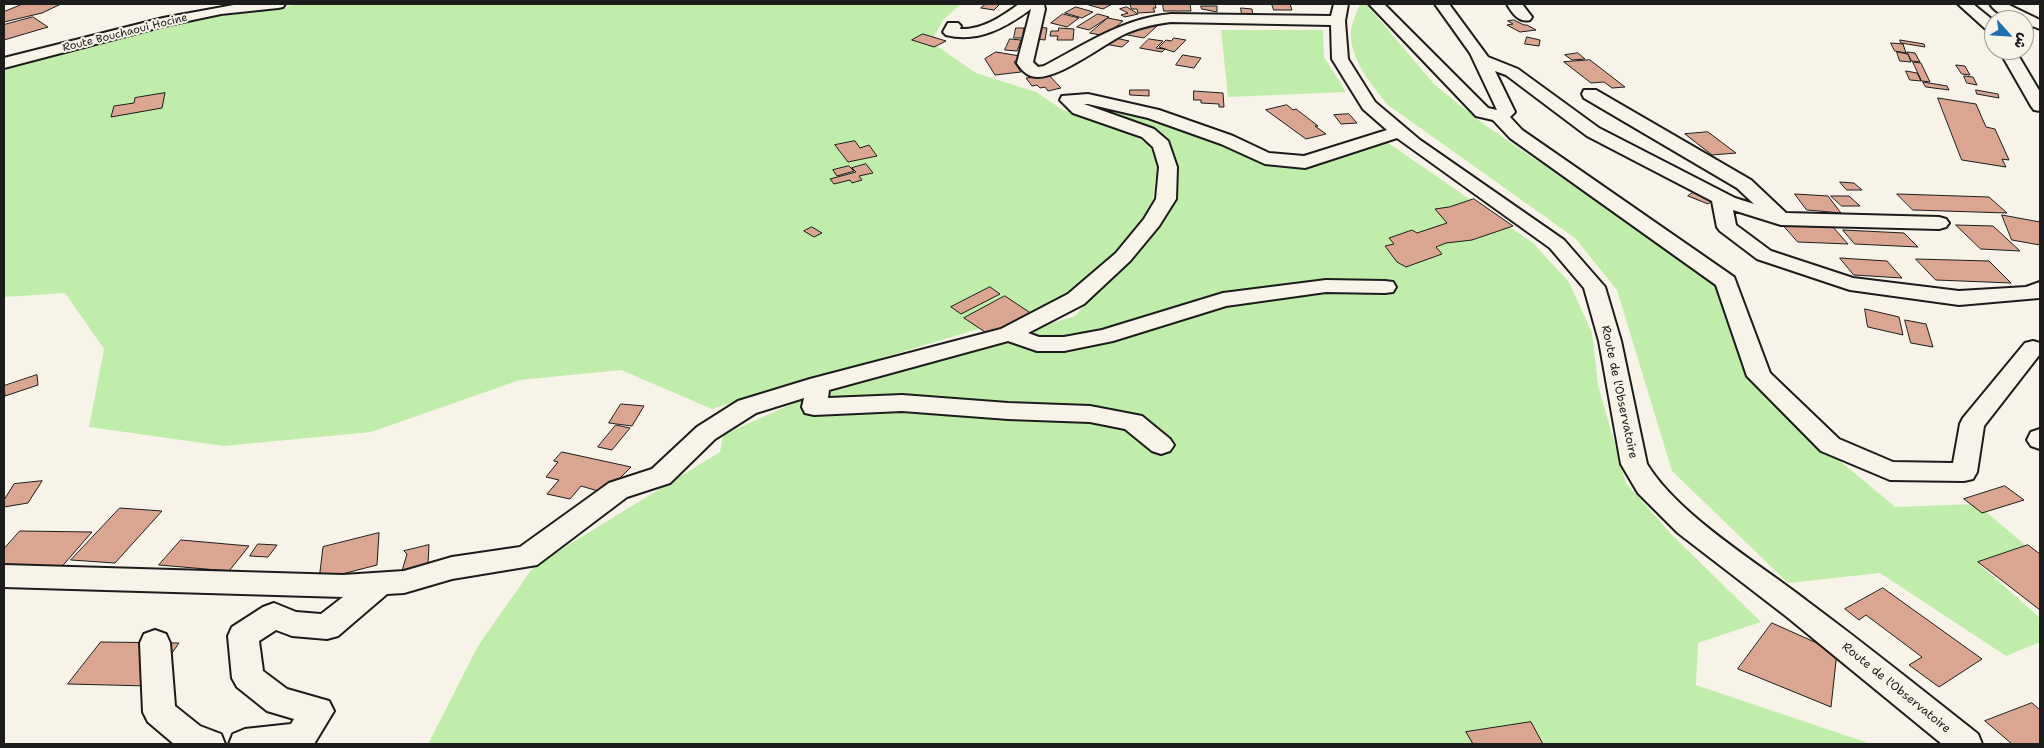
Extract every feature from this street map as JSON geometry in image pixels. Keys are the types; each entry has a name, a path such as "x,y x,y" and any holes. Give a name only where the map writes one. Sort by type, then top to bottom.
{"street":[{"name":"Route Bouchaoui Hocine","path":"4,62 163,22 221,10 278,4"},
{"path":"953,26 951,32 960,35 983,32 1028,4"},
{"path":"1034,4 1037,5 1038,9 1025,63 1034,72 1048,71 1130,25 1148,20 1339,12"},
{"path":"1376,4 1482,112 1499,116 1516,134 1726,282 1759,376 1830,445 1890,471 1964,472 1972,424 2033,348"},
{"path":"1442,4 1478,52 1506,112 1499,116"},
{"path":"1514,4 1525,17"},
{"path":"1965,4 1984,20"},
{"path":"1997,4 2040,25"},
{"name":"Route de l'Observatoire","path":"1339,12 1340,59 1369,105 1398,132 1557,244 1594,287 1610,341 1634,464 1647,486 1688,526 1797,609 1966,744"},
{"path":"1482,60 1512,72 1593,132 1721,199 1781,219 1938,223"},
{"path":"2013,60 2040,106"},
{"path":"1590,94 1744,184 1781,219"},
{"path":"4,576 343,586 404,582 452,568 528,556 618,490 661,476 706,433 747,407 1009,334 1076,299 1123,257 1152,222 1166,199 1168,167 1162,145 1148,133 1079,109 1068,100 1088,99 1153,114 1227,140 1265,158 1305,162 1398,132"},
{"path":"1721,199 1727,227 1764,255 1850,284 1959,298 2031,293 2040,288"},
{"path":"1009,334 1037,344 1064,344 1105,336 1223,300 1326,286 1385,287"},
{"path":"818,386 814,407 902,403 1008,411 1090,414 1133,422 1161,445"},
{"path":"245,744 300,737 318,711 278,700 248,678 243,636 274,615 292,624 327,627 381,583"},
{"path":"155,643 159,712 188,736 209,744"}],"green space":[{"path":"305,4 961,4 943,20 931,42 976,73 1036,92 1063,110 1088,117 1128,133 1150,145 1157,166 1153,199 1142,222 1106,265 1048,308 712,409 621,370 520,380 371,432 224,446 89,427 104,349 65,293 4,297 4,67 174,20"},
{"path":"1360,4 1366,4 1434,84 1482,123 1723,288 1786,411 1814,439 1895,507 1977,504 2026,546 1980,565 2040,618 2040,642 2006,656 1880,573 1788,583 1672,471 1617,290 1575,238 1388,105 1375,88 1357,61 1351,41 1353,20"},
{"path":"1221,30 1323,30 1324,57 1346,92 1228,97"},
{"path":"1082,103 1164,124 1278,165 1315,165 1384,140 1533,243 1569,282 1592,333 1598,385 1626,483 1671,534 1761,622 1698,643 1696,685 1871,744 428,744 478,646 534,566 720,452 723,435 794,403 1075,316 1151,232 1176,193 1176,161 1161,132"}],"building":[{"path":"23,4 61,4 42,13 4,22 4,12"},
{"path":"986,4 1000,4 994,10 981,8"},
{"path":"1112,4 1103,9 1089,5"},
{"path":"1130,4 1155,4 1156,8 1153,8 1155,12 1138,13 1137,9 1132,9"},
{"path":"1163,4 1190,4 1191,11 1164,11"},
{"path":"1272,4 1290,4 1292,10 1274,10"},
{"path":"1201,6 1217,6 1217,12 1202,9"},
{"path":"1076,7 1093,12 1082,18 1065,13"},
{"path":"1127,7 1138,14 1125,17 1121,15 1128,13 1120,9"},
{"path":"1241,8 1252,9 1253,16 1242,15"},
{"path":"1063,14 1079,18 1067,27 1051,23"},
{"path":"1098,14 1109,17 1089,30 1077,27"},
{"path":"33,17 48,27 4,40 4,25"},
{"path":"1108,18 1123,21 1105,36 1090,33"},
{"path":"1514,20 1536,30 1520,32 1507,25 1513,24 1508,21"},
{"path":"1141,23 1157,26 1144,38 1122,34"},
{"path":"1038,27 1047,28 1045,40 1035,39"},
{"path":"1016,28 1024,28 1022,38 1014,38"},
{"path":"1059,28 1074,29 1073,40 1057,40 1058,36 1050,36 1051,31 1058,31"},
{"path":"923,34 946,41 934,47 912,40"},
{"path":"1111,37 1129,41 1122,47 1104,44"},
{"path":"1527,37 1540,40 1539,46 1525,44"},
{"path":"1174,38 1186,40 1174,52 1159,47 1166,40 1171,41"},
{"path":"1010,39 1021,40 1017,51 1005,50"},
{"path":"1149,39 1163,41 1156,48 1165,49 1162,52 1140,48"},
{"path":"1900,40 1924,44 1925,47 1901,43"},
{"path":"1891,43 1903,44 1906,53 1895,51"},
{"path":"996,52 1020,56 1014,62 1021,72 995,75 985,59"},
{"path":"1897,52 1908,54 1911,62 1900,61"},
{"path":"1907,52 1915,53 1920,62 1912,61"},
{"path":"1578,53 1585,59 1572,60 1565,55"},
{"path":"1183,55 1201,58 1194,68 1176,65"},
{"path":"1590,60 1625,87 1612,88 1604,82 1591,83 1564,62"},
{"path":"1913,62 1921,63 1930,82 1922,81"},
{"path":"1956,65 1965,66 1970,75 1962,74"},
{"path":"1906,71 1917,73 1921,81 1910,80"},
{"path":"1047,73 1061,88 1048,91 1045,87 1032,86 1026,78 1045,76"},
{"path":"1964,76 1973,77 1977,85 1967,83"},
{"path":"1923,82 1947,86 1949,90 1926,87"},
{"path":"1130,90 1149,90 1149,96 1130,95"},
{"path":"1976,90 1998,94 1999,98 1977,94"},
{"path":"1194,91 1223,93 1224,107 1219,107 1219,104 1201,103 1201,100 1194,100"},
{"path":"165,93 162,108 111,117 114,106 134,103 135,98"},
{"path":"1938,98 1976,104 1986,127 1995,129 2009,160 2002,159 2006,167 1962,160"},
{"path":"1287,105 1293,110 1296,109 1326,134 1306,139 1266,110"},
{"path":"1349,114 1357,123 1341,124 1334,115"},
{"path":"1708,132 1736,153 1712,155 1685,134"},
{"path":"855,141 860,148 869,145 877,156 848,162 835,145"},
{"path":"866,164 873,173 859,176 862,180 852,183 850,180 834,184 830,179 856,172 852,168"},
{"path":"849,166 854,171 837,176 833,170"},
{"path":"1840,182 1854,183 1862,190 1847,190"},
{"path":"1697,190 1716,198 1708,204 1688,196"},
{"path":"1795,194 1828,196 1841,213 1807,210"},
{"path":"1897,194 1989,197 2007,213 1913,210"},
{"path":"1831,196 1849,196 1860,206 1842,206"},
{"path":"1474,199 1513,226 1472,240 1446,243 1436,247 1442,254 1406,267 1397,262 1385,246 1394,244 1389,238 1412,230 1417,233 1447,223 1435,209 1449,207"},
{"path":"2002,215 2040,222 2040,245 2012,240"},
{"path":"1783,225 1832,226 1848,244 1798,242"},
{"path":"1956,225 1993,226 2020,251 1981,249"},
{"path":"812,227 822,233 814,237 804,231"},
{"path":"1843,230 1904,233 1918,247 1855,244"},
{"path":"1840,258 1887,261 1902,278 1854,275"},
{"path":"1916,259 1989,261 2011,283 1936,280"},
{"path":"990,287 1000,294 961,314 951,307"},
{"path":"1005,296 1032,314 991,336 964,318"},
{"path":"1865,309 1899,317 1903,335 1868,327"},
{"path":"1905,320 1926,324 1933,347 1911,343"},
{"path":"37,375 38,385 5,396 4,386"},
{"path":"621,404 644,406 632,426 609,423"},
{"path":"616,425 630,428 612,450 598,447"},
{"path":"562,452 631,467 605,493 581,486 570,499 547,494 559,480 546,477 558,462 554,461"},
{"path":"42,481 28,503 4,507 4,500 14,484"},
{"path":"2005,486 2024,500 1982,513 1964,499"},
{"path":"120,508 162,511 115,563 71,560"},
{"path":"20,531 92,532 58,571 4,570 4,549"},
{"path":"379,533 377,565 319,580 323,547"},
{"path":"181,540 249,546 229,571 159,565"},
{"path":"258,544 277,545 268,557 250,556"},
{"path":"429,545 428,564 402,571 407,554 404,551"},
{"path":"2028,545 2040,554 2040,610 1978,562"},
{"path":"1883,588 1982,659 1939,687 1909,665 1922,657 1866,615 1859,620 1845,609"},
{"path":"1772,623 1837,652 1831,707 1738,669"},
{"path":"101,642 179,643 149,686 68,684"},
{"path":"2032,703 2040,710 2040,744 2012,744 1985,721"},
{"path":"1531,722 1543,744 1473,744 1466,732"}]}
